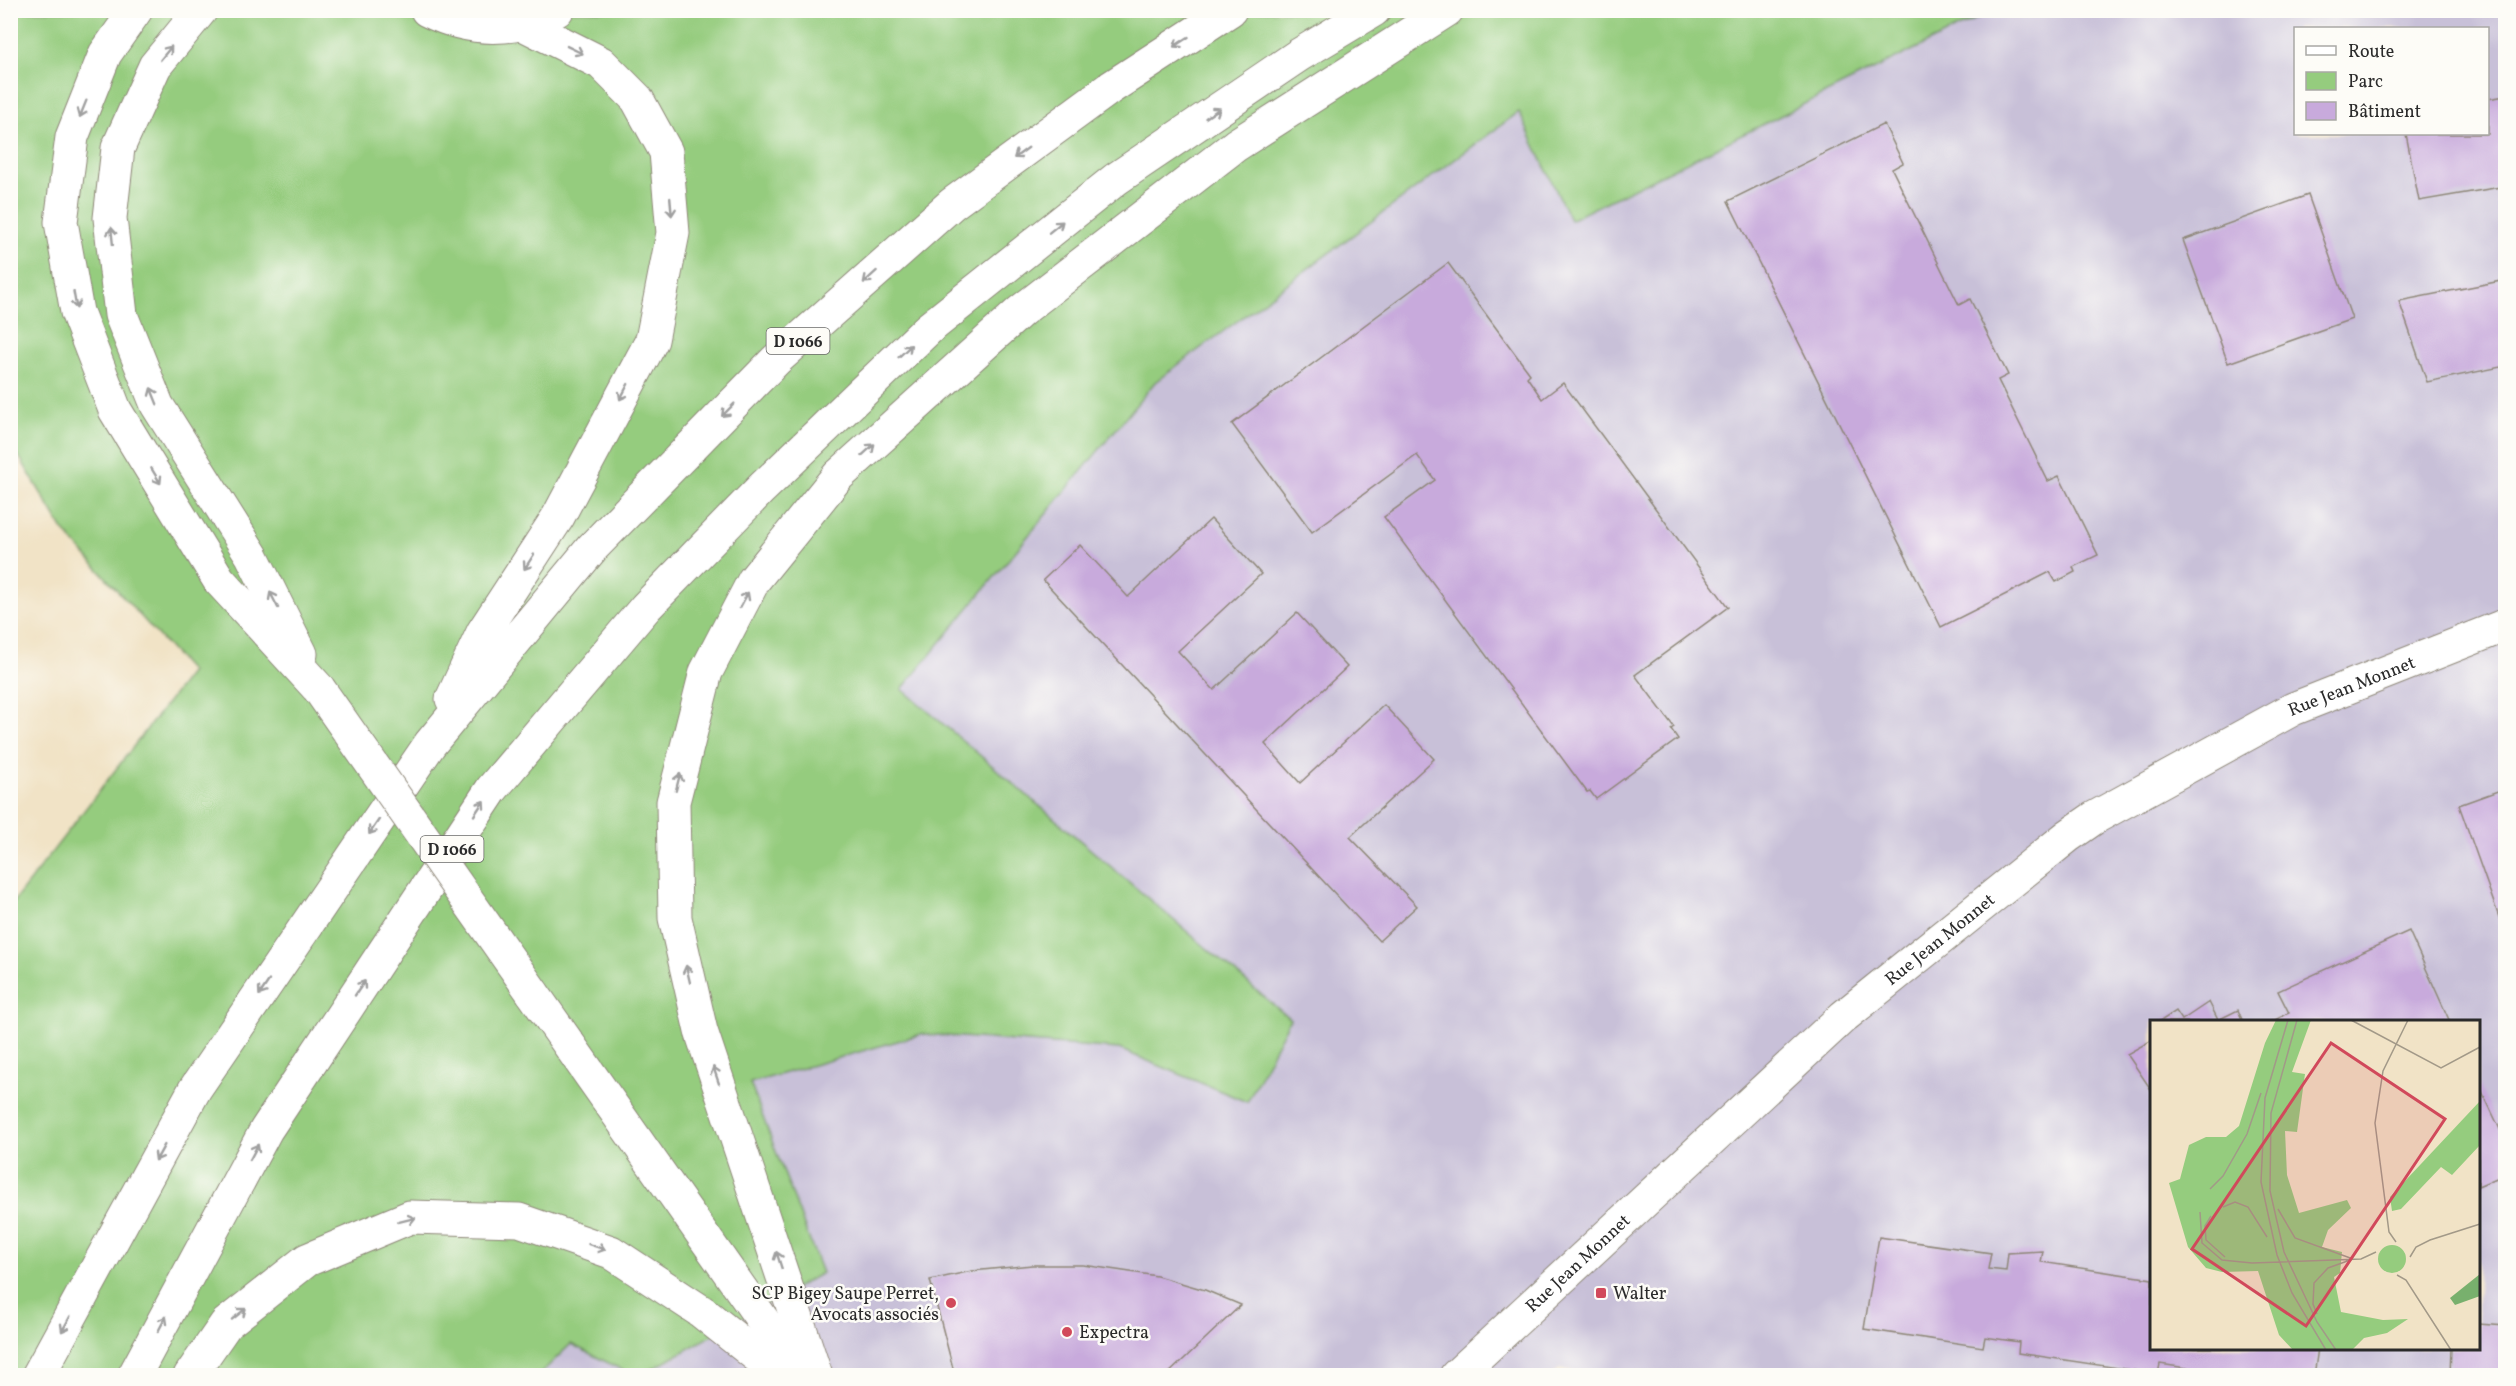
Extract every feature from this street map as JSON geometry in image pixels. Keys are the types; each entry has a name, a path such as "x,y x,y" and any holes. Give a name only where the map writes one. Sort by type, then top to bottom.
{"main road":[{"path":"136,10 105,54 72,137 61,222 77,312 115,410 219,580 319,689 802,1376"},
{"path":"201,10 155,66 118,148 111,218 121,315 158,405 252,556 319,689"},
{"path":"427,10 444,19 470,25 496,27 523,24 557,10"},
{"name":"D 1066","path":"38,1376 195,1089 430,744 592,548 776,360 952,204 1110,88 1230,10"},
{"name":"D 1066","path":"134,1376 266,1130 492,789 646,607 761,489 928,329 1116,179 1299,55 1374,10"},
{"path":"816,1376 701,1031 675,918 673,802 706,672 754,580 838,476 1021,310 1236,145 1447,10"},
{"path":"430,744 483,632 558,517 652,340 673,233 666,152 637,99 601,63 523,24"},
{"name":"Rue Jean Monnet","path":"1456,1376 1843,1017 2068,836 2094,818 2293,709 2505,626"},
{"path":"190,1376 226,1324 307,1260 410,1217 519,1221 611,1252 702,1312 782,1376"}],"shaded area":[{"path":"1992,11 2505,11 2505,1375 1592,1376 1560,1368 1552,1376 642,1376 822,1273 749,1083 922,1034 1119,1049 1247,1101 1289,1019 902,689 1155,382 1519,112 1571,219"},
{"path":"571,1344 632,1375 539,1376"}],"green space":[{"path":"11,11 1992,11 1570,220 1519,112 1155,382 902,689 1290,1019 1247,1102 1119,1049 922,1034 750,1083 822,1273 642,1375 632,1375 571,1344 539,1375 11,1375 11,905 191,672 63,530 11,443"}],"building":[{"path":"2506,96 2506,186 2419,201 2406,135 2489,135 2489,99"},
{"path":"1884,124 1903,163 1892,169 1959,305 1970,299 2008,375 1998,380 2048,481 2059,476 2098,555 2073,567 2075,572 2056,582 2050,572 1941,627 1728,201"},
{"path":"2308,195 2352,319 2228,363 2183,240"},
{"path":"1448,263 1530,374 1527,377 1542,399 1563,383 1728,607 1635,675 1674,727 1671,729 1678,739 1596,799 1590,791 1587,792 1384,517 1435,480 1417,455 1312,532 1232,424"},
{"path":"2506,280 2506,366 2427,382 2399,301"},
{"path":"1211,519 1261,574 1178,651 1214,690 1297,613 1347,667 1265,744 1300,783 1384,705 1434,759 1350,837 1417,906 1379,941 1043,580 1080,545 1128,597"},
{"path":"2506,788 2506,934 2505,934 2459,805"},
{"path":"2409,931 2449,1020 2275,1020 2289,1013 2278,991"},
{"path":"2209,1002 2218,1020 2182,1020"},
{"path":"2238,1010 2242,1020 2218,1020"},
{"path":"2176,1011 2182,1020 2162,1020"},
{"path":"2150,1041 2150,1088 2127,1054"},
{"path":"2480,1087 2506,1142 2506,1174 2480,1185"},
{"path":"1879,1237 1991,1253 1988,1269 2006,1271 2008,1253 2043,1251 2041,1262 2150,1279 2150,1350 2318,1350 2314,1376 2192,1376 2193,1369 2160,1364 2158,1374 2018,1353 2019,1342 1985,1337 1983,1347 1864,1329"},
{"path":"1032,1265 1083,1265 1157,1276 1205,1290 1241,1305 1166,1376 955,1376 930,1280 972,1271"},
{"path":"2480,1324 2506,1326 2506,1376 2450,1376 2451,1350 2480,1350"}],"place":[{"name":"Walter","path":"1601,1293"},
{"name":"SCP Bigey Saupe Perret, Avocats associés","path":"951,1303"},
{"name":"Expectra","path":"1067,1332"}]}
